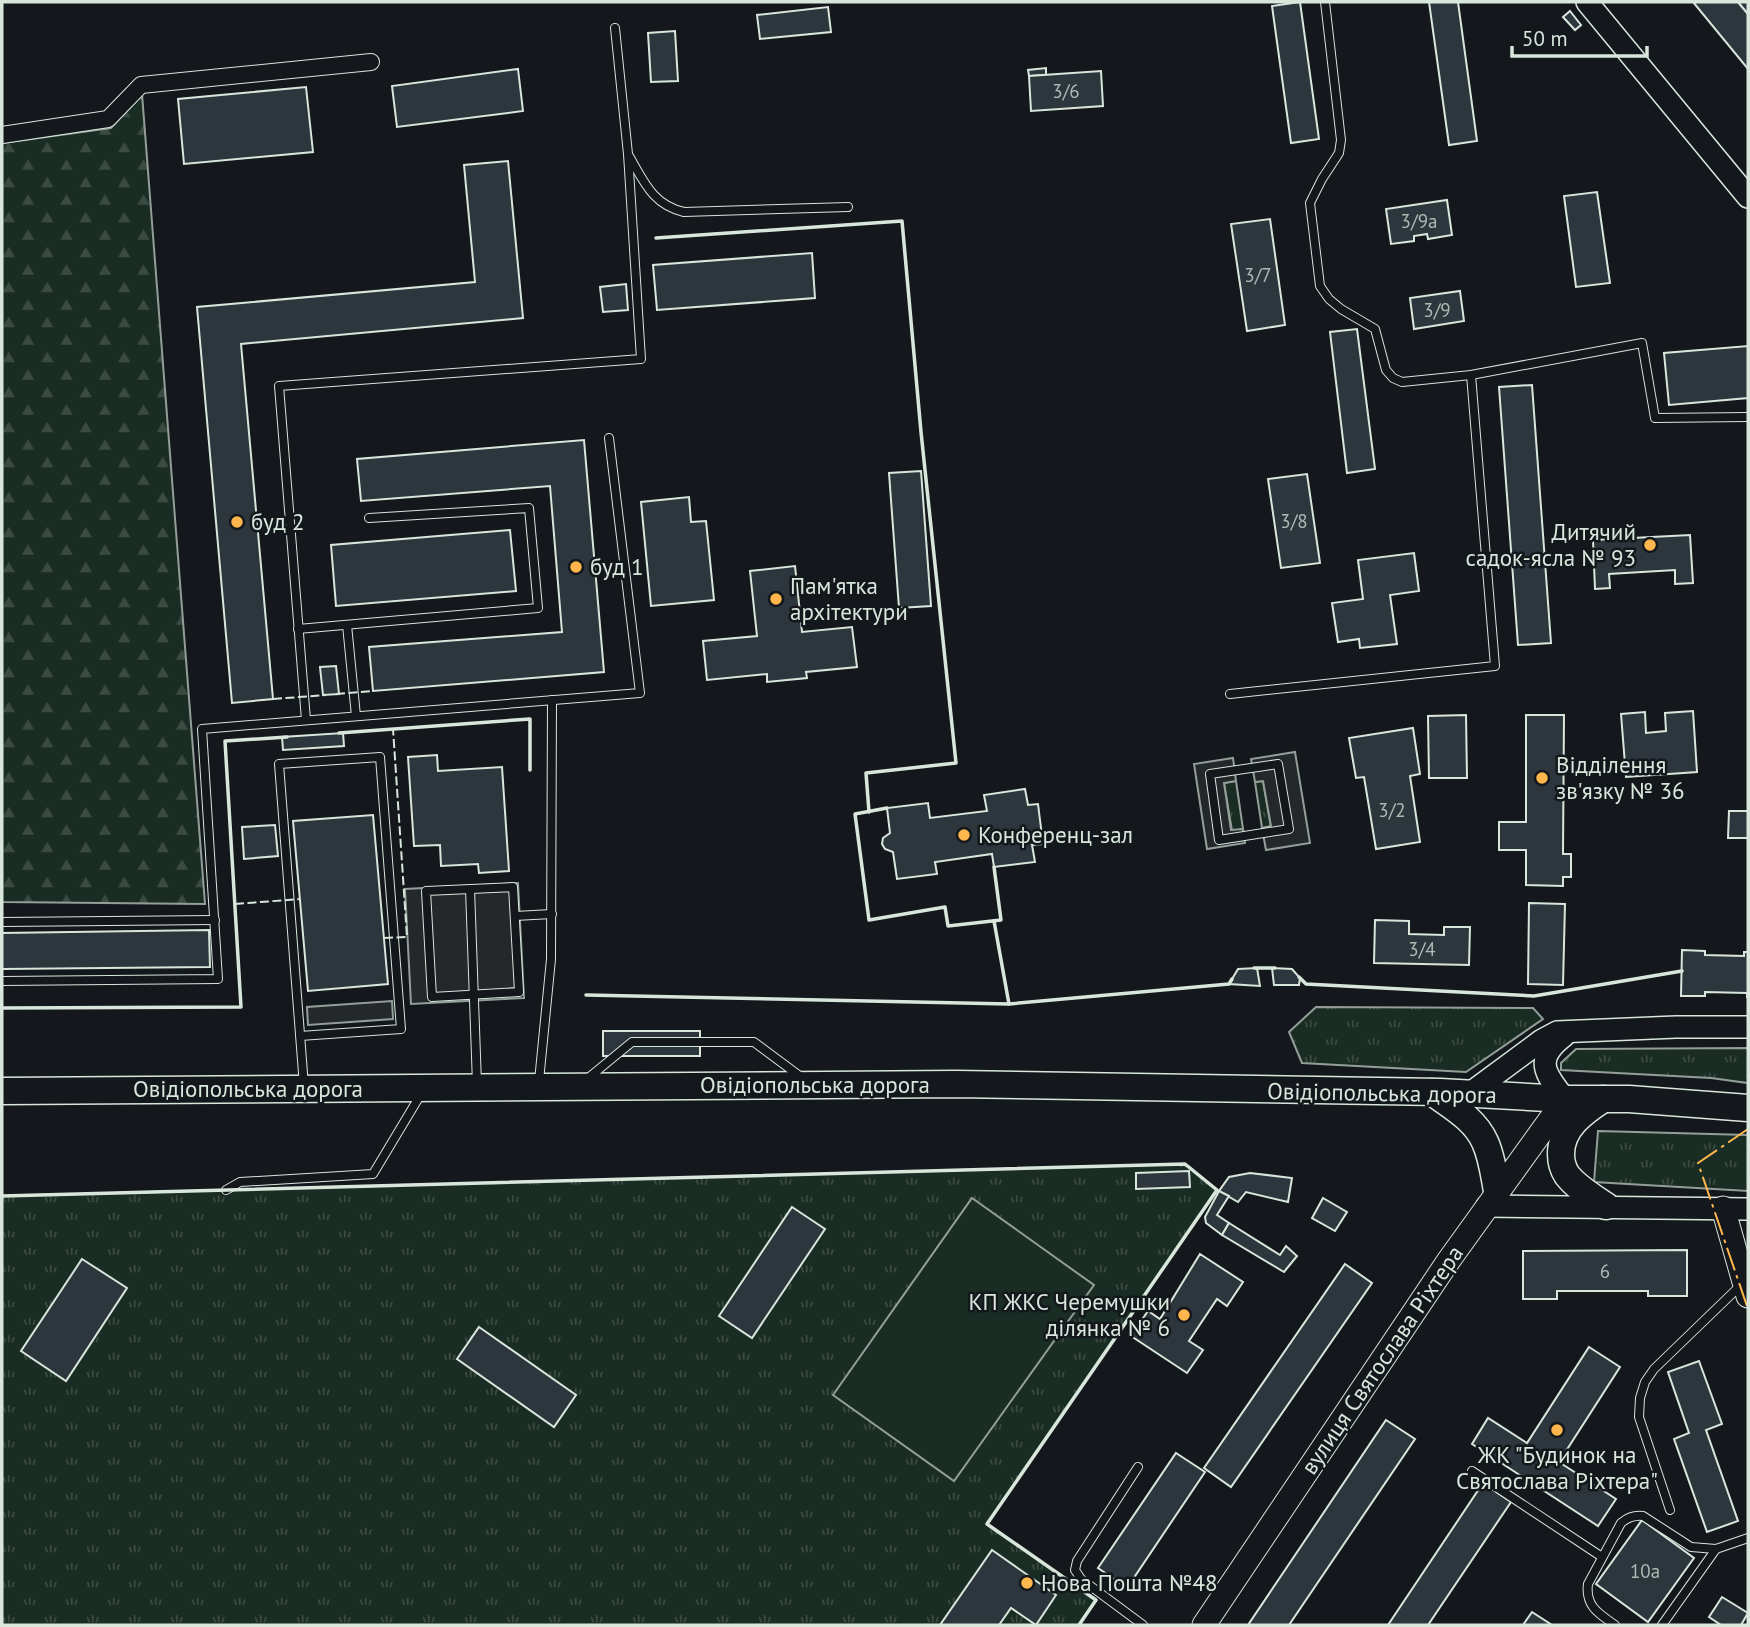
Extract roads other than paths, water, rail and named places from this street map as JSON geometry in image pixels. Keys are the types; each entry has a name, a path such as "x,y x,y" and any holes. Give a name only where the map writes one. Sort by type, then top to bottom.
{"main road":[{"name":"Овідіопольська дорога","path":"2,1091 956,1084 1432,1092 1616,1099 1748,1108"},
{"path":"1432,1092 1461,1113 1484,1139 1490,1154 1492,1198"},
{"name":"вулиця Святослава Ріхтера","path":"1204,1625 1448,1260 1565,1099"},
{"path":"1606,1206 1578,1187 1566,1173 1561,1150 1563,1137 1578,1117 1616,1099"},
{"path":"1723,1208 1746,1289"}],"street":[{"path":"1587,2 1748,197"},
{"path":"2,135 108,119 141,85 371,62"},
{"path":"1469,1094 1557,1032 1748,1027"},
{"path":"1565,1099 1546,1071 1545,1061 1554,1044 1572,1031"},
{"path":"1492,1198 1606,1206 1748,1209"}],"lane":[{"path":"1325,2 1341,140 1339,153 1310,203 1320,286 1329,299 1341,309 1375,329 1386,370 1393,378 1402,382 1471,375 1642,343 1655,418 1748,417"},
{"path":"306,720 279,386 641,359 628,154 615,28"},
{"path":"628,154 647,188 671,209 684,212 848,207"},
{"path":"1230,694 1495,666 1471,375"},
{"path":"2,981 219,979 202,729 640,693 610,438"},
{"path":"298,629 538,608 529,508 369,518"},
{"path":"347,625 356,716"},
{"path":"538,1087 551,959 552,700"},
{"path":"300,1036 401,1029 380,757 279,764 304,1088"},
{"path":"1278,764 1289,829 1219,840 1210,774 1278,764"},
{"path":"513,887 515,916 519,992 432,996 426,891 513,887"},
{"path":"470,889 477,1087"},
{"path":"515,916 552,914"},
{"path":"2,922 215,920"},
{"path":"578,1087 632,1042 754,1042 812,1085"},
{"path":"226,1190 240,1182 373,1174 425,1088"},
{"path":"1670,1510 1639,1418 1644,1382 1654,1369 1746,1289"},
{"path":"1138,1467 1077,1561 1074,1570 1080,1579 1143,1625"},
{"path":"1472,1471 1602,1557"},
{"path":"1615,1625 1591,1605 1587,1595 1588,1584 1621,1523 1628,1517 1643,1516 1691,1547 1716,1549 1748,1538"},
{"path":"1662,1625 1716,1549"}],"place":[{"name":"буд 2","path":"237,522"},
{"name":"Дитячий садок-ясла № 93","path":"1650,545"},
{"name":"буд 1","path":"576,567"},
{"name":"Пам'ятка архітектури","path":"776,599"},
{"name":"Відділення зв'язку № 36","path":"1542,778"},
{"name":"Конференц-зал","path":"964,835"},
{"name":"КП ЖКС Черемушки ділянка № 6","path":"1184,1315"},
{"name":"ЖК \"Будинок на Святослава Ріхтера\"","path":"1557,1430"},
{"name":"Нова Пошта №48","path":"1027,1583"}]}
